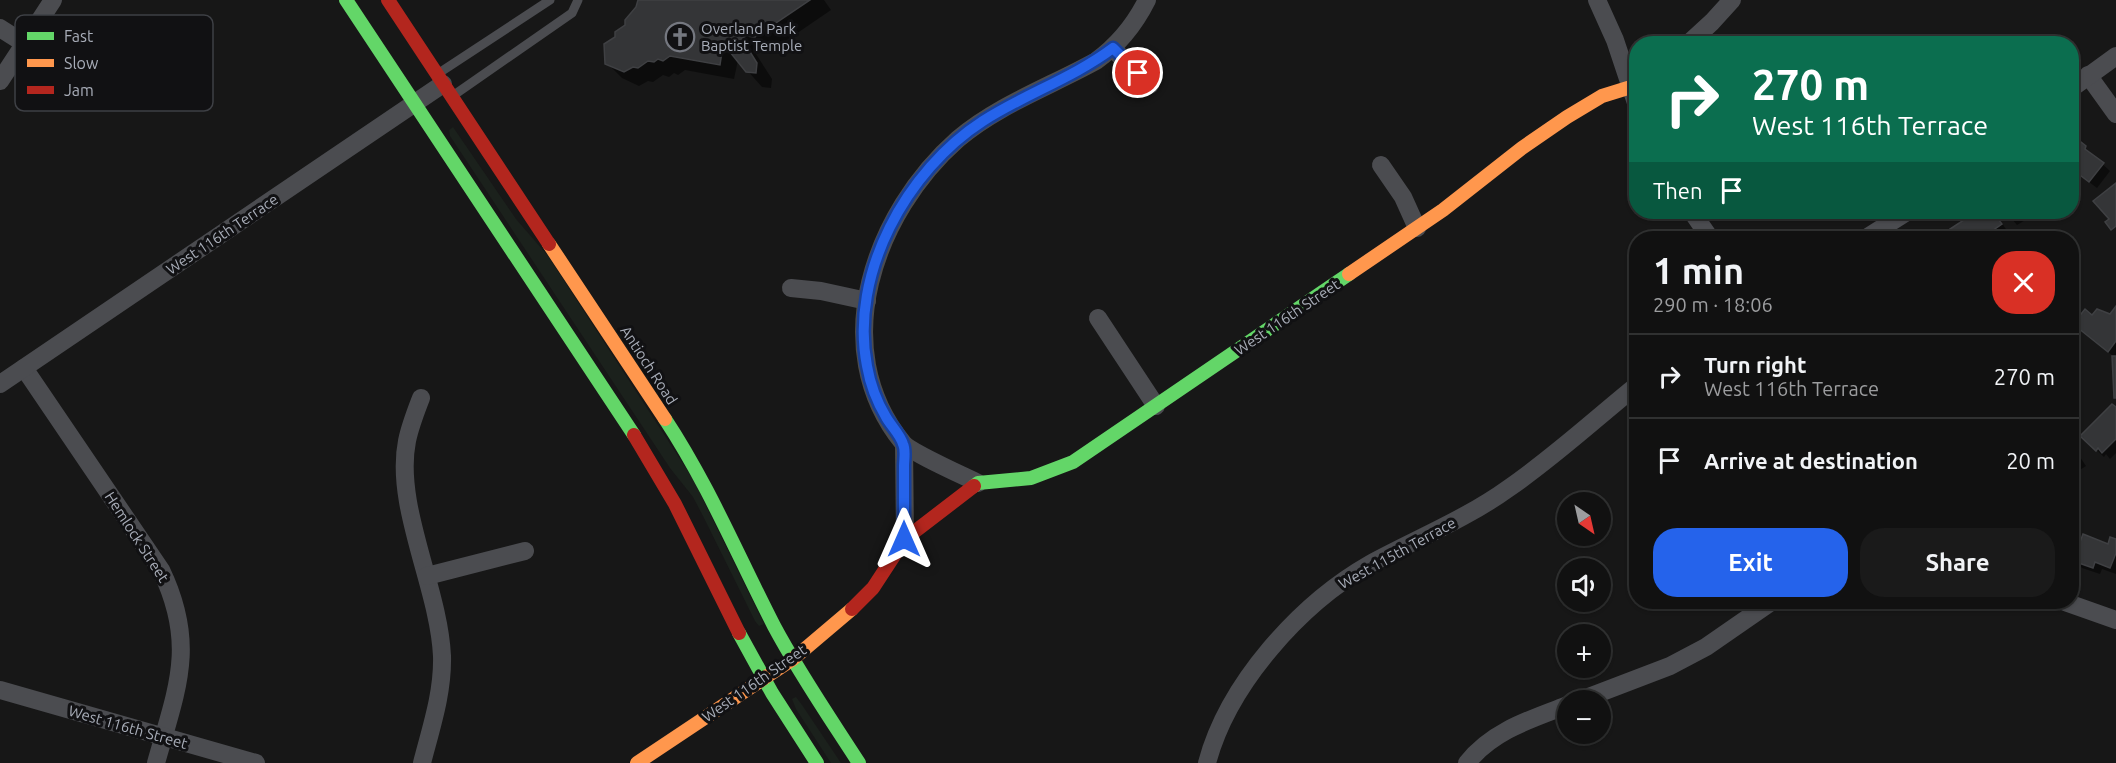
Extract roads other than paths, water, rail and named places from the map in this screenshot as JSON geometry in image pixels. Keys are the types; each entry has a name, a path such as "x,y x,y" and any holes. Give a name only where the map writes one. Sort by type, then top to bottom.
{"main road":[{"path":"346,0 649,457 764,679 817,763"},
{"name":"Antioch Road","path":"388,0 674,434 716,506 757,593 794,659 859,763"},
{"name":"West 116th Street","path":"637,763 794,659 865,597 904,539 978,483 1031,478 1073,462 1443,210 1522,148 1567,117 1602,96 1629,91"}],"street":[{"path":"42,15 52,0"},
{"path":"978,483 904,445 885,416 867,367 863,341 872,276 889,228 907,196 933,163 960,138 982,122 1096,61 1113,48 1140,13 1147,0"},
{"path":"1597,0 1629,75"},
{"path":"1697,36 1731,0"},
{"path":"0,28 15,38"},
{"path":"1113,48 1150,85"},
{"path":"2079,82 2116,56"},
{"path":"0,81 15,58"},
{"path":"2088,75 2116,114"},
{"name":"West 116th Terrace","path":"0,384 444,85"},
{"path":"1381,165 1403,197 1417,228"},
{"path":"1877,231 1896,219"},
{"path":"792,288 867,301"},
{"path":"1098,318 1156,406"},
{"name":"Hemlock Street","path":"24,368 161,570 170,590 179,619 182,648 180,674 156,763"},
{"name":"West 115th Terrace","path":"1207,763 1241,689 1268,650 1301,615 1333,588 1369,565 1467,515 1509,489 1629,392"},
{"path":"421,398 407,440 405,461 411,510 438,623 442,657 440,690 422,763"},
{"path":"904,445 904,539"},
{"path":"427,576 525,551"},
{"path":"2079,607 2116,620"},
{"path":"1606,690 1679,661 1706,647 1761,609"},
{"name":"West 116th Street","path":"0,690 256,763"},
{"path":"1467,763 1490,740 1515,725 1557,709"}],"lane":[{"path":"444,85 550,0"},
{"path":"444,85 572,13 578,0"}],"place":[{"name":"Overland Park Baptist Temple","path":"680,37"}]}
